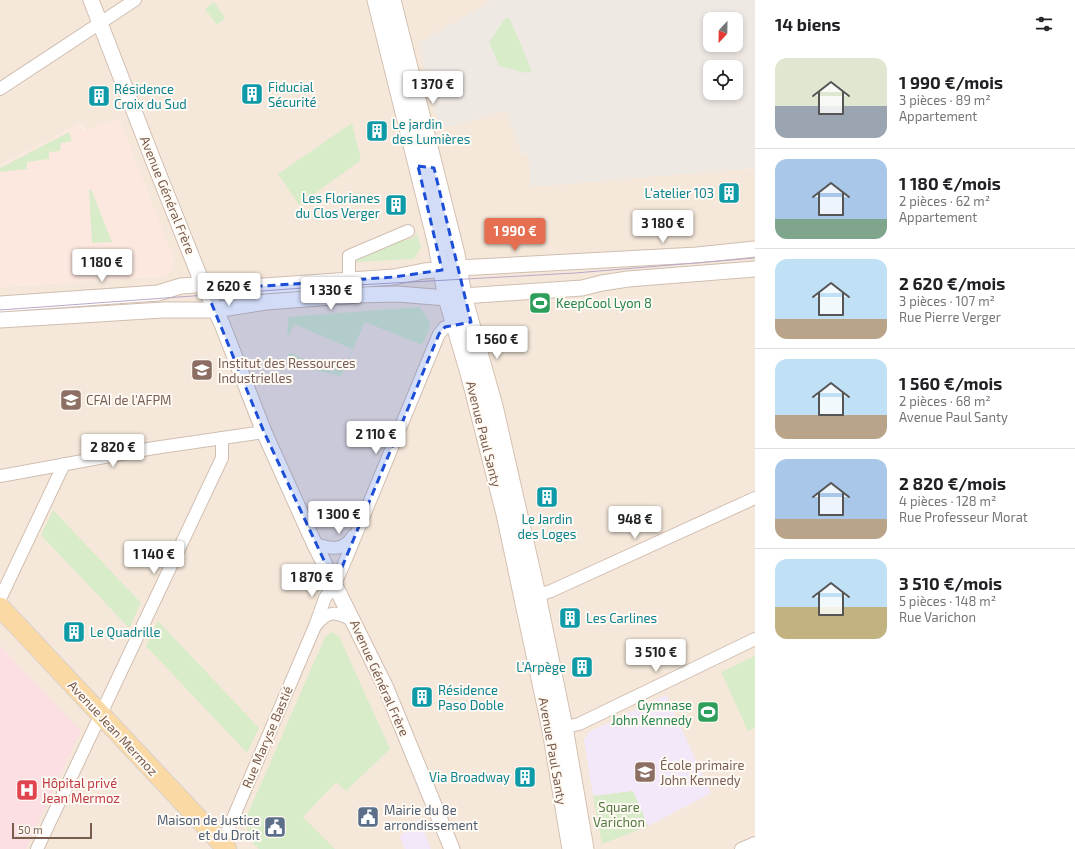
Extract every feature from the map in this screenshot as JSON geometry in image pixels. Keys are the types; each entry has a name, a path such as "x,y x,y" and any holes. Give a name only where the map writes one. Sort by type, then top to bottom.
{"main road":[{"name":"Avenue Paul Santy","path":"376,0 418,166 450,269"},
{"name":"Avenue Paul Santy","path":"392,0 434,168 455,297 463,323 492,398 529,598 585,849"},
{"path":"418,166 428,170 434,168"},
{"name":"Avenue Jean Mermoz","path":"0,607 99,718 221,848"},
{"name":"Avenue Jean Mermoz","path":"0,620 99,718"},
{"name":"Avenue Paul Santy","path":"558,729 571,849"}],"street":[{"name":"Avenue Général Frère","path":"91,0 204,285 225,330 264,432 314,544 354,620 386,688 452,849"},
{"path":"0,89 135,0"},
{"path":"349,280 349,256 408,231"},
{"path":"0,304 158,293 181,286 226,283 264,286 394,277 450,269 697,255 755,249"},
{"path":"0,320 163,310 215,310 266,302 358,295 397,294 455,297 582,288 602,283 635,278 755,269"},
{"name":"Rue Maryse Bastié","path":"221,848 315,626 325,598 335,584 361,523 439,334 445,327 463,323"},
{"path":"0,476 64,464 264,432"},
{"path":"37,849 222,458 222,438"},
{"path":"0,599 64,464"},
{"path":"529,598 551,591 755,498"},
{"name":"Rue Maryse Bastié","path":"314,544 327,548 349,544 361,523"},
{"name":"Rue Maryse Bastié","path":"315,626 324,616 332,613 342,614 354,620"},
{"path":"558,729 579,724 755,639"},
{"path":"741,849 755,842"}],"highlighted area":[{"path":"418,166 434,168 471,322 445,327 439,334 335,584 264,432 204,285 264,286 394,277 442,270"}],"shaded area":[{"path":"0,0 493,0 420,43 506,111 522,153 697,173 755,168 755,849 0,849 0,287 167,276 81,123 0,166"},
{"path":"493,0 755,0 755,168 531,187 528,153 522,153 506,111 440,129 419,43"},
{"path":"119,118 175,262 167,276 0,287 0,166 81,123 84,131"},
{"name":"Hôpital privé Jean Mermoz","path":"0,646 81,731 26,849 0,849"},
{"name":"École primaire John Kennedy","path":"666,695 711,793 648,826 633,791 593,796 584,740 589,732"},
{"path":"418,818 431,849 405,849 400,837"}],"green space":[{"path":"214,2 225,18 217,25 205,9"},
{"path":"509,17 532,71 526,73 499,66 489,42 505,19"},
{"path":"352,123 361,160 299,205 278,174"},
{"path":"69,132 72,141 61,143 60,151 49,152 49,159 27,162 27,169 0,172 0,168"},
{"path":"91,189 112,242 92,243 89,190"},
{"path":"417,233 421,247 414,259 356,262 355,256 398,239 406,240 413,238"},
{"path":"420,307 431,324 422,345 365,322 341,376 287,364 290,362 287,355 290,353 333,372 337,362 345,365 352,349 294,324 287,340 288,317"},
{"path":"53,510 141,603 129,628 41,535"},
{"path":"158,621 259,728 247,753 146,646"},
{"path":"331,632 339,636 390,749 346,791 336,782 303,817 335,849 259,849 249,839 246,818 325,637"},
{"path":"755,656 755,728 748,731 721,672"},
{"name":"Square Varichon","path":"633,791 648,826 602,844 593,796"}],"tram line":[{"path":"0,310 303,288 575,273 755,258"}],"place":[{"name":"Fiducial Sécurité","path":"252,94"},
{"name":"Résidence Croix du Sud","path":"99,96"},
{"name":"Le jardin des Lumières","path":"377,131"},
{"name":"L'atelier 103","path":"729,193"},
{"name":"Les Florianes du Clos Verger","path":"396,205"},
{"name":"KeepCool Lyon 8","path":"540,303"},
{"name":"Institut des Ressources Industrielles","path":"202,370"},
{"name":"CFAI de l'AFPM","path":"71,400"},
{"name":"Le Jardin des Loges","path":"547,497"},
{"name":"Les Carlines","path":"570,618"},
{"name":"Le Quadrille","path":"74,632"},
{"name":"L'Arpège","path":"582,667"},
{"name":"Résidence Paso Doble","path":"422,697"},
{"name":"Gymnase John Kennedy","path":"708,712"},
{"name":"École primaire John Kennedy","path":"645,772"},
{"name":"Via Broadway","path":"525,777"},
{"name":"Hôpital privé Jean Mermoz","path":"27,790"},
{"name":"Mairie du 8e arrondissement","path":"368,817"},
{"name":"Maison de Justice et du Droit","path":"275,827"}]}
